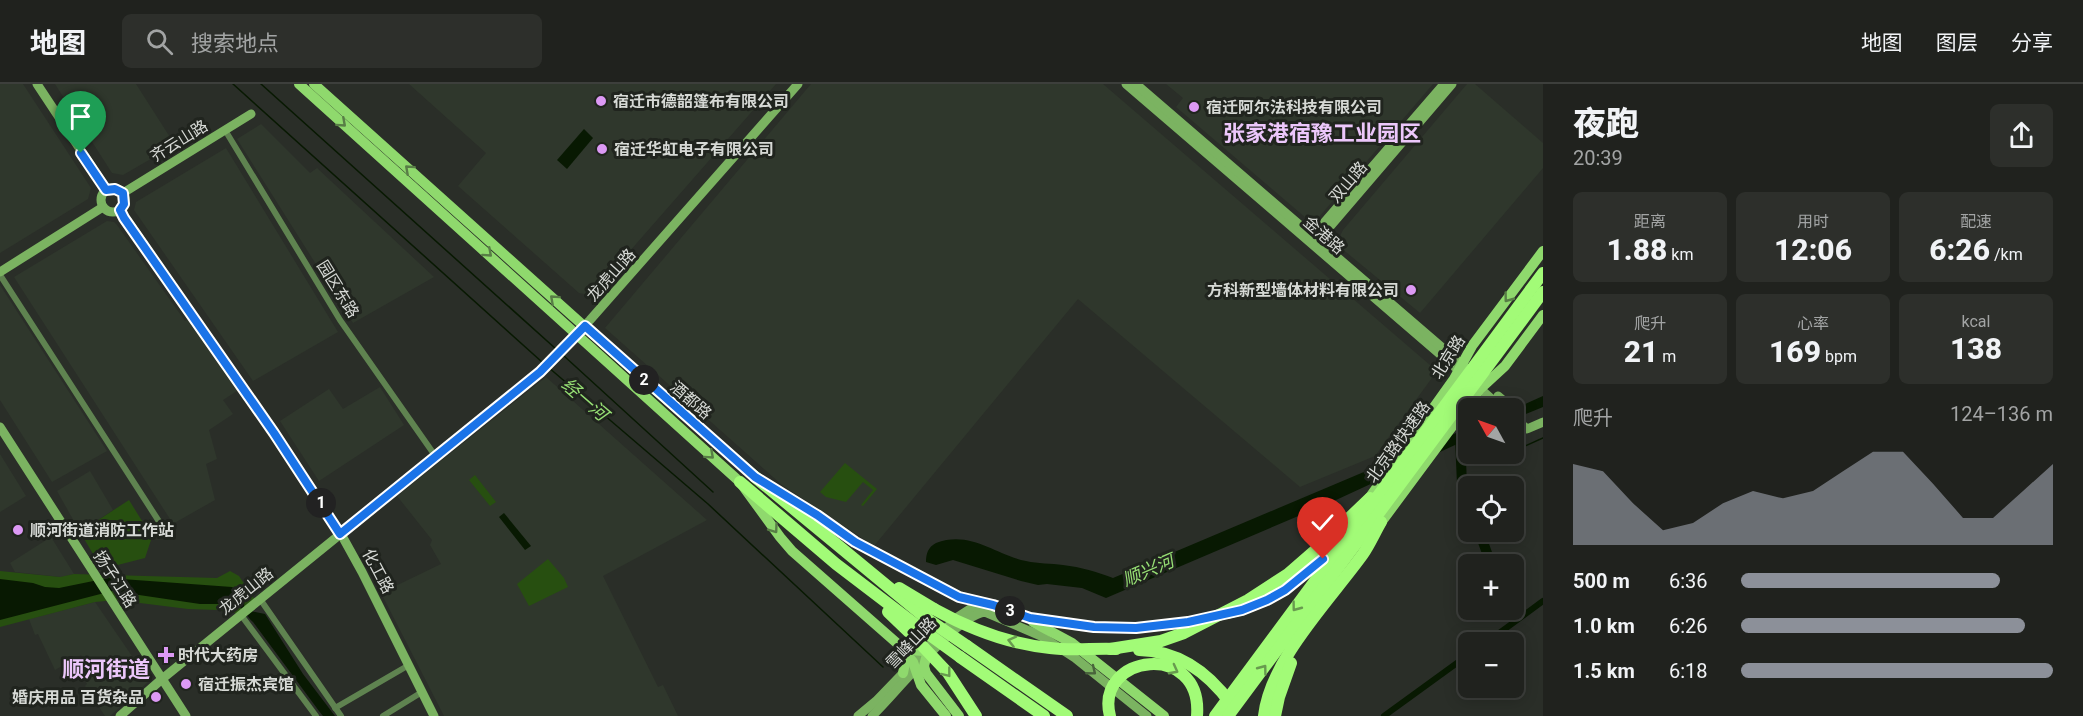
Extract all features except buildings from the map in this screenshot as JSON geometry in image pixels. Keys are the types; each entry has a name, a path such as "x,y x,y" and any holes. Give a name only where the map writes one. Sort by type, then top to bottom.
{"highway":[{"name":"北京路快速路","path":"1215,716 1543,273"},
{"name":"北京路快速路","path":"1228,716 1543,292"},
{"path":"1110,649 1161,641 1176,635 1248,600 1288,574 1374,494 1416,445"},
{"name":"酒都路","path":"755,477 853,559 923,623"},
{"name":"酒都路","path":"740,482 836,564 963,652 1044,716"},
{"path":"1264,716 1270,690 1286,658 1365,552 1401,483"},
{"path":"1277,716 1285,676 1313,621"},
{"path":"976,716 948,674 929,651 923,623 968,626 1009,641 1051,649 1156,650 1193,665 1208,676 1222,692 1236,716"},
{"name":"酒都路","path":"963,652 1067,716"},
{"path":"1110,716 1108,702 1111,692 1122,676 1128,670 1151,663 1174,668 1190,682 1194,692 1197,716"}],"main road":[{"name":"酒都路","path":"299,84 581,330 755,477"},
{"name":"酒都路","path":"314,84 581,330 740,482"},
{"name":"北京路","path":"755,477 817,515 855,542 959,597 993,605 1030,618 1094,627 1136,628 1188,622 1242,610 1285,590 1323,559 1339,541 1460,368 1472,346 1543,251"},
{"path":"1277,716 1283,681 1290,659 1305,628 1483,387 1505,366 1543,315"},
{"path":"740,482 792,551 905,649 925,654 926,673 959,716"},
{"path":"1013,612 1072,643 1164,716"},
{"path":"891,638 903,653 910,671 946,716"}],"street":[{"path":"37,84 106,190"},
{"name":"龙虎山路","path":"120,716 162,679 540,372 581,330 798,84"},
{"name":"金港路","path":"1126,84 1313,241"},
{"name":"金港路","path":"1136,84 1313,241 1498,398"},
{"name":"双山路","path":"1313,241 1444,84"},
{"name":"双山路","path":"1313,241 1452,84"},
{"name":"齐云山路","path":"123,193 251,114"},
{"name":"园区东路","path":"225,130 340,320 436,457"},
{"path":"115,189 123,193 124,204 120,210 111,212 103,207 101,199 106,190 115,189"},
{"path":"103,207 0,274 160,523"},
{"name":"化工路","path":"120,210 274,433 340,534 435,716"},
{"name":"金港路","path":"1483,387 1493,398"},
{"name":"扬子江路","path":"0,427 186,716"},
{"path":"959,597 973,607 993,605"},
{"path":"260,599 341,716"},
{"path":"970,617 973,607"},
{"name":"雪峰山路","path":"872,716 956,618 973,607"},
{"path":"925,654 970,617 978,613 990,613 1041,636 1075,658 1147,716"},
{"path":"241,615 316,716"},
{"path":"335,708 409,665"},
{"name":"雪峰山路","path":"858,716 910,671"},
{"path":"383,716 422,692"}],"shaded area":[{"path":"0,84 23,84 91,188 88,199 0,253"},
{"path":"55,84 136,84 175,145 123,175 112,173"},
{"name":"宿迁华虹电子有限公司","path":"409,84 776,84 589,295 579,293 458,186 486,153"},
{"path":"811,84 1103,84 1437,371 1375,456 1300,487 1078,299 874,546 782,485 605,328"},
{"path":"1166,84 1433,84 1313,224 1176,107 1183,98"},
{"path":"1467,84 1475,84 1543,143 1543,168 1420,313 1341,248 1339,238 1343,230"},
{"path":"261,124 310,173 317,168 434,277 353,323 237,139"},
{"path":"226,148 338,332 253,381 134,210 136,202"},
{"path":"107,221 117,225 185,321 191,318 240,389 223,400 233,414 209,430 217,459 206,464 215,500 162,530 160,526 170,519 14,277"},
{"path":"0,285 107,451 52,482 0,400"},
{"path":"546,377 707,520 603,576 658,687 663,685 678,716 444,716 381,593 441,564 430,545 432,540 397,496"},
{"path":"380,387 404,425 319,481 280,421 329,389 343,409"},
{"path":"0,454 26,496 0,512"},
{"path":"90,471 113,510 80,532 57,491"},
{"path":"51,537 74,574 61,577 15,572 10,563"},
{"path":"95,602 149,681 110,716 105,716 85,686 87,684 80,672 88,666 81,655 55,670 38,634 35,635 29,619"}],"green space":[{"path":"845,463 877,489 863,506 861,505 873,490 863,482 846,502 826,497 820,492"},
{"path":"475,475 496,502 490,506 469,480"},
{"path":"129,500 152,537 145,558 102,569 80,532"},
{"path":"548,559 564,578 568,587 529,606 517,584"},
{"path":"0,571 60,577 74,574 217,578 230,571 239,576 255,600 239,613 116,600 95,602 0,627"}],"water":[{"path":"584,129 593,138 567,169 557,160"},
{"path":"1543,396 1543,407 1524,415 1524,405"},
{"name":"顺兴河","path":"1458,432 1458,444 1336,500 1106,598 1082,588 1038,585 1021,581 953,560 936,565 926,562 926,556 936,543 960,539 972,541 1026,561 1076,567 1113,578"},
{"path":"504,513 531,546 525,550 499,517"},
{"path":"108,578 232,587 241,595 244,606 250,611 265,614 303,674 335,716 323,716 253,622 235,604 200,604 112,591 0,620 0,579 59,588"}],"waterway":[{"name":"经一河","path":"233,84 542,362"},
{"name":"经一河","path":"261,84 556,349"},
{"name":"经一河","path":"564,356 713,492"},
{"name":"经一河","path":"548,367 708,504 883,667"},
{"path":"1524,447 1543,438"},
{"path":"1461,464 1462,476"},
{"path":"1483,542 1487,554"},
{"path":"1501,632 1543,601"},
{"path":"1384,716 1458,662"}],"place":[{"name":"宿迁市德韶篷布有限公司","path":"601,101"},
{"name":"宿迁阿尔法科技有限公司","path":"1194,107"},
{"name":"宿迁华虹电子有限公司","path":"602,149"},
{"name":"方科新型墙体材料有限公司","path":"1411,290"},
{"name":"顺河街道消防工作站","path":"18,530"},
{"name":"时代大药房","path":"166,655"},
{"name":"宿迁振杰宾馆","path":"186,684"},
{"name":"婚庆用品 百货杂品","path":"156,697"}],"district":[{"name":"张家港宿豫工业园区","path":"1322,133"},
{"name":"顺河街道","path":"106,669"}],"route":[{"path":"81,153 106,190 115,189 123,193 125,200 120,210 124,218 274,433 340,534 540,372 585,326 755,477 817,515 855,542 959,597 993,605 1030,618 1094,627 1136,628 1188,622 1242,610 1285,590 1323,559"}]}
